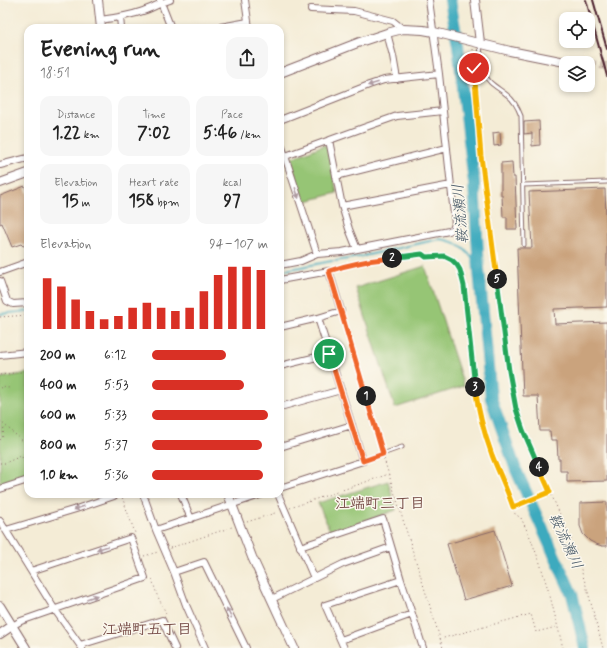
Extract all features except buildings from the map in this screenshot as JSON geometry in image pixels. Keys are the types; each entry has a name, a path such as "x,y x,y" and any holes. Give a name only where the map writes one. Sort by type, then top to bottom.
{"street":[{"path":"98,0 100,24 145,11 161,1 170,0"},
{"path":"245,0 249,24"},
{"path":"284,263 301,261 317,254 342,252 448,232 453,229 455,224 436,32 429,0"},
{"path":"475,0 476,42"},
{"path":"161,1 170,24"},
{"path":"311,9 354,11 393,22 403,29"},
{"path":"120,17 121,24"},
{"path":"284,71 360,42 403,29 436,32 510,51 559,61"},
{"path":"387,33 398,79"},
{"path":"284,118 370,84 384,80 439,74"},
{"path":"284,156 397,116 444,111"},
{"path":"329,140 342,206 357,249"},
{"path":"336,176 447,148"},
{"path":"0,165 24,159"},
{"path":"284,163 317,254"},
{"path":"0,183 24,176"},
{"path":"342,206 451,185"},
{"path":"0,272 24,263"},
{"path":"284,279 329,271 341,311 284,326"},
{"path":"0,281 7,301 13,304 24,303"},
{"path":"284,487 363,461 318,318"},
{"path":"0,355 24,352"},
{"path":"284,365 329,354"},
{"path":"284,406 341,390"},
{"path":"284,446 352,425"},
{"path":"0,489 24,481"},
{"path":"6,530 108,498"},
{"path":"144,498 186,605 205,648"},
{"path":"183,498 191,519"},
{"path":"229,498 252,557 294,648"},
{"path":"156,530 252,498"},
{"path":"280,498 314,578"},
{"path":"300,547 383,519 423,648"},
{"path":"0,521 55,610 81,647 162,620 175,648"},
{"path":"0,634 21,621 145,578 131,538 31,571"},
{"path":"272,599 344,564 391,547"},
{"path":"174,572 204,562 246,648"},
{"path":"344,648 325,604 401,580"},
{"path":"0,606 26,648"},
{"path":"341,640 412,614"}],"lane":[{"path":"476,42 484,74 489,81 513,100 521,116 524,245"},
{"path":"523,185 607,182"},
{"path":"363,461 402,447"}],"path":[{"path":"476,42 481,156 509,371 516,409 523,430 573,544 603,648"},
{"path":"329,271 378,260 422,254 426,257 444,256 452,260 457,265 460,270 464,286 478,406 492,455 507,488 515,514 521,518 540,563 563,648"},
{"path":"341,311 389,474 443,648"},
{"path":"0,317 24,315"},
{"path":"0,375 24,372"},
{"path":"0,388 9,388"},
{"path":"0,421 24,442"},
{"path":"0,440 3,436 4,425"},
{"path":"0,463 5,463 22,456 24,461"},
{"path":"244,523 389,474"},
{"path":"513,507 550,492"},
{"path":"170,548 233,526"},
{"path":"144,556 159,552"},
{"path":"440,639 531,614 536,632 558,627"}],"green space":[{"path":"324,145 328,147 337,193 303,202 291,162 292,158"},
{"path":"425,266 464,386 395,408 356,288"},
{"path":"24,374 24,477 0,485 0,378"},
{"path":"388,481 396,510 331,533 318,503"}],"waterway":[{"name":"鞍流瀬川","path":"450,0 458,45 474,183 479,270 491,398 516,470 572,594 585,648"},
{"path":"284,270 359,257 439,239 453,242 464,248 479,270"},
{"path":"0,314 24,311"}],"tunnel":[{"path":"595,65 607,66"}],"railway":[{"path":"586,0 607,76"},
{"path":"593,0 607,49"}],"district":[{"name":"江端町三丁目","path":"380,503"},
{"name":"江端町五丁目","path":"147,629"}],"route":[{"path":"329,354 363,461 383,454 329,271 378,260 422,254 426,257 444,256 452,260 460,270 464,286 478,406 492,455 507,488 513,507 550,492 523,430 516,409 509,371 481,156 474,68"}]}
